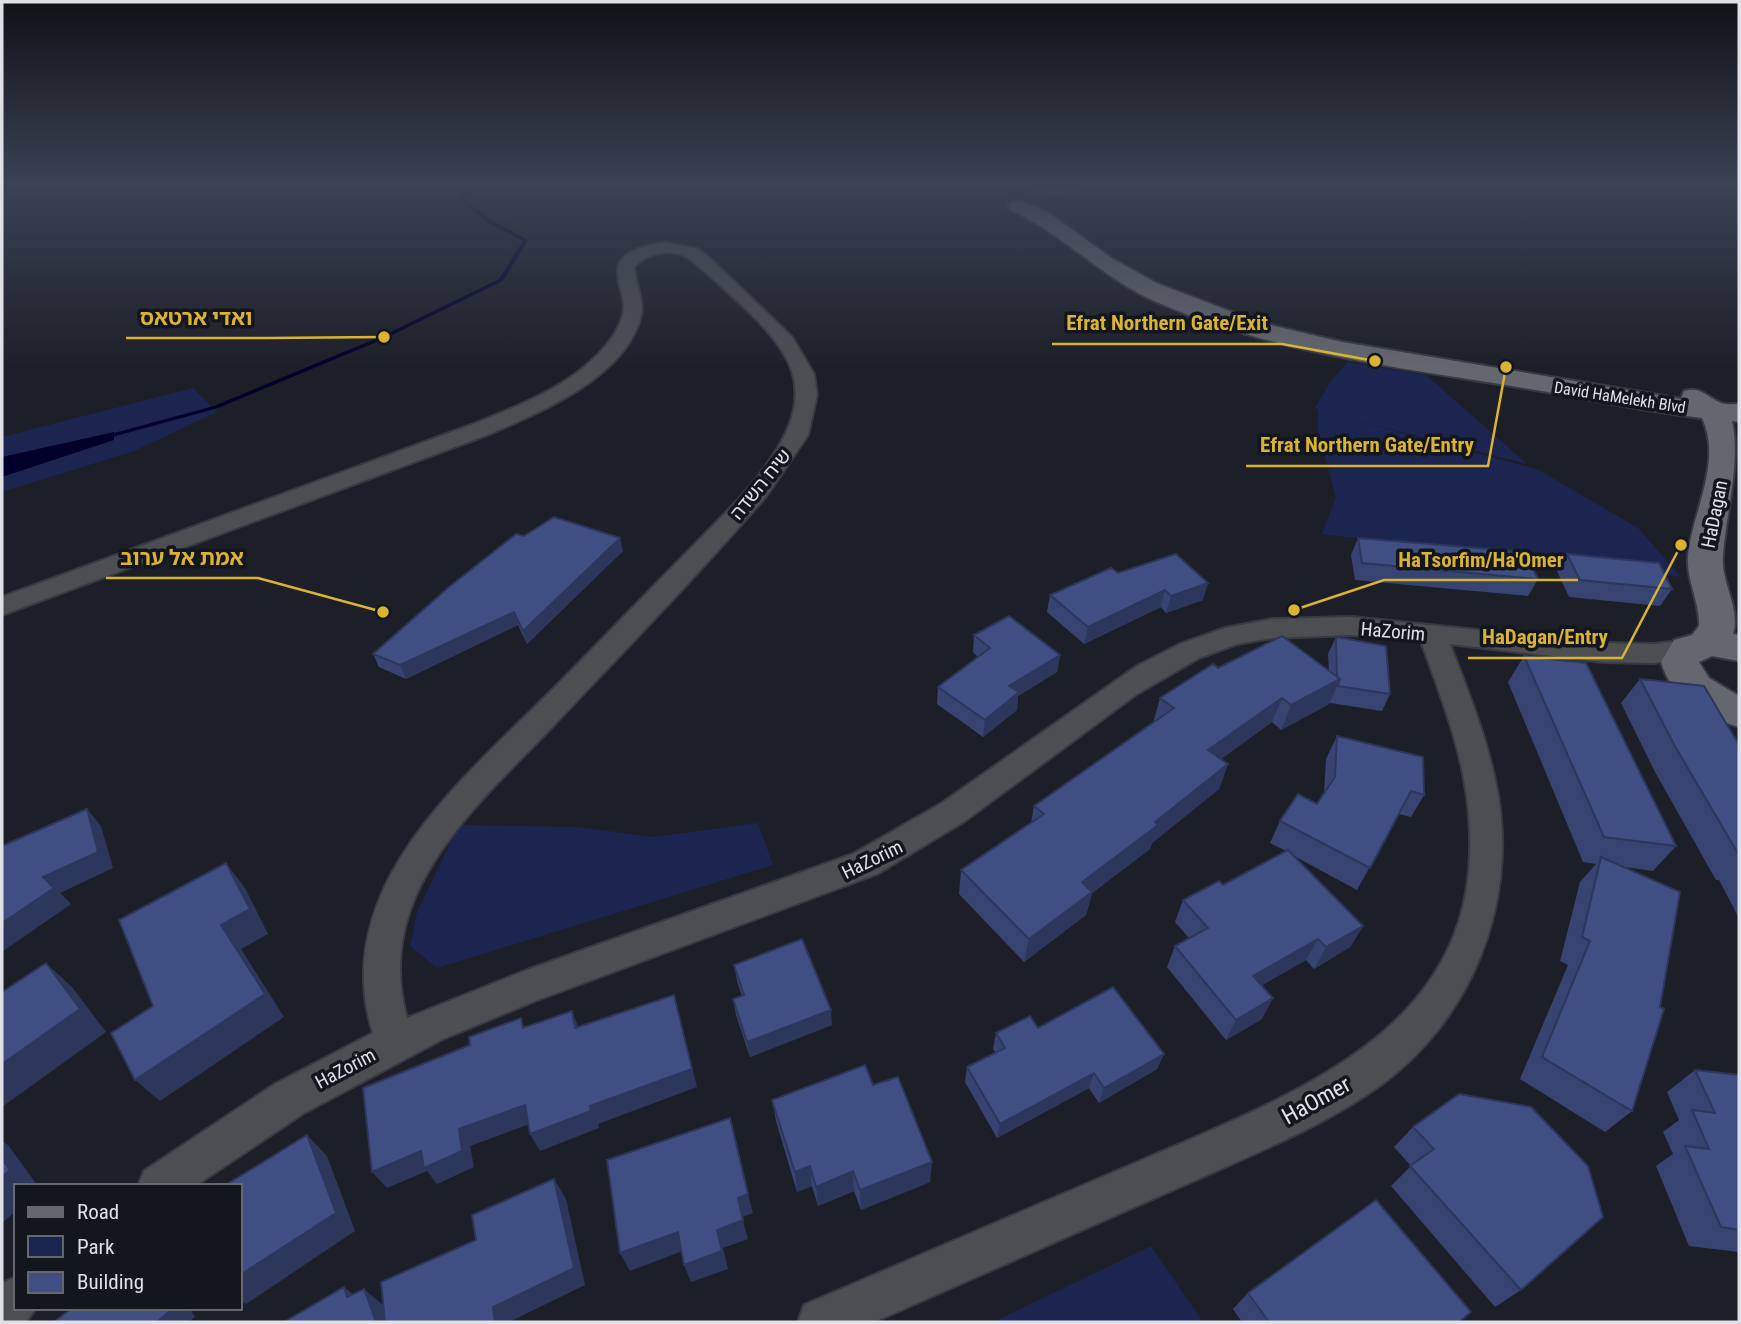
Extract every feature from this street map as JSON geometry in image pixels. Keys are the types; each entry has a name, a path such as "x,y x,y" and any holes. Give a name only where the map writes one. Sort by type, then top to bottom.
{"street":[{"name":"David HaMelekh Blvd","path":"1086,246 1119,273 1167,298 1204,312 1333,347 1529,381 1715,406"},
{"name":"שיח השדה","path":"2,606 479,430 535,405 581,377 614,348 632,318 634,303 626,266 633,258 647,252 677,247 692,252 786,342 803,371 806,404 802,422 783,461 746,505 446,819 406,880 388,923 380,969 381,993 395,1042"},
{"name":"HaDagan","path":"1715,406 1722,439 1722,486 1705,558 1717,636 1680,662 1684,673 1723,704"},
{"name":"HaZorim","path":"162,1184 237,1131 302,1091 395,1042 517,991 813,886 877,858 951,815 1130,683 1193,648 1237,635 1284,628 1334,626 1592,652"},
{"name":"HaOmer","path":"821,1322 1283,1119 1359,1076 1388,1056 1426,1018 1454,977 1473,934 1483,890 1487,845 1483,799 1474,752 1433,635"},
{"path":"1592,652 1639,653 1717,636"},
{"path":"1592,652 1653,668 1723,704"}],"green space":[{"path":"1348,362 1426,375 1527,464 1347,418 1539,470 1638,528 1681,577 1322,534 1336,498 1318,431 1318,410 1315,408 1332,379"},
{"path":"193,388 217,412 134,451 2,492 2,437"},
{"path":"758,823 773,865 437,968 410,946 417,912 459,825 577,827 654,837"},
{"path":"1151,1246 1203,1322 993,1322"}],"shaded area":[{"path":"114,432 114,440 2,477 2,457"}],"building":[{"path":"554,517 620,538 523,631 514,612 400,665 373,654 449,587 516,534 524,536"},
{"path":"1358,538 1525,552 1538,579 1362,563"},
{"path":"1176,554 1208,583 1171,596 1165,590 1088,627 1050,595 1111,568 1118,573"},
{"path":"1567,554 1659,563 1672,589 1580,580"},
{"path":"1009,616 1060,655 1009,686 1019,692 985,720 938,687 990,648 974,635"},
{"path":"1282,636 1340,679 1291,705 1282,698 1208,750 1228,764 1155,822 1158,825 1082,882 1092,892 1029,939 961,870 1044,814 1034,806 1174,708 1160,698 1213,664 1218,668"},
{"path":"1336,637 1386,646 1390,694 1338,686 1340,679 1337,677"},
{"path":"1524,656 1586,663 1676,846 1604,837"},
{"path":"1640,679 1704,686 1739,745 1739,855 1676,748"},
{"path":"1337,736 1423,757 1424,795 1411,791 1370,868 1280,821 1298,794 1317,804 1335,777"},
{"path":"87,809 98,852 43,877 54,888 2,923 2,846"},
{"path":"1288,850 1363,926 1326,947 1318,939 1253,976 1273,998 1236,1020 1175,946 1208,928 1183,900 1219,881 1223,885"},
{"path":"1601,857 1680,892 1660,1007 1664,1009 1632,1111 1542,1057 1590,941 1582,937"},
{"path":"226,863 250,909 221,925 265,994 135,1080 111,1033 153,1006 119,920"},
{"path":"802,939 831,1010 747,1042 733,999 744,995 734,965"},
{"path":"46,963 80,1009 2,1064 2,992"},
{"path":"1113,987 1164,1054 1104,1088 1094,1073 1000,1124 967,1067 1005,1048 996,1033 1030,1016 1038,1028"},
{"path":"674,995 692,1069 590,1106 591,1111 530,1134 525,1105 459,1129 462,1151 424,1168 421,1151 372,1172 363,1088 470,1045 469,1037 521,1018 523,1028 572,1011 575,1028"},
{"path":"865,1065 873,1085 898,1077 932,1162 860,1190 853,1171 816,1187 810,1166 795,1172 772,1100"},
{"path":"1695,1070 1739,1075 1739,1230 1721,1227 1685,1146 1709,1149 1692,1110 1715,1113"},
{"path":"1459,1094 1531,1107 1588,1166 1603,1217 1521,1290 1410,1166 1434,1149 1413,1127"},
{"path":"730,1118 748,1194 738,1198 743,1220 717,1230 722,1251 684,1265 678,1232 620,1253 607,1160"},
{"path":"307,1135 336,1213 242,1274 242,1184 227,1184"},
{"path":"2,1159 10,1170 2,1177"},
{"path":"554,1179 574,1268 493,1307 495,1322 385,1322 381,1282 476,1240 472,1215"},
{"path":"1376,1200 1471,1312 1459,1322 1269,1322 1248,1293"},
{"path":"344,1287 347,1297 364,1289 376,1322 284,1322"},
{"path":"69,1310 171,1310 157,1322 54,1322"}],"waterway":[{"path":"105,437 216,407 384,337 501,280 522,246"}],"place":[{"name":"ואדי ארטאס","path":"384,337"},
{"name":"Efrat Northern Gate/Exit","path":"1375,361"},
{"name":"Efrat Northern Gate/Entry","path":"1506,367"},
{"name":"HaDagan/Entry","path":"1681,545"},
{"name":"HaTsorfim/Ha'Omer","path":"1294,610"},
{"name":"אמת אל ערוב","path":"383,612"}]}
